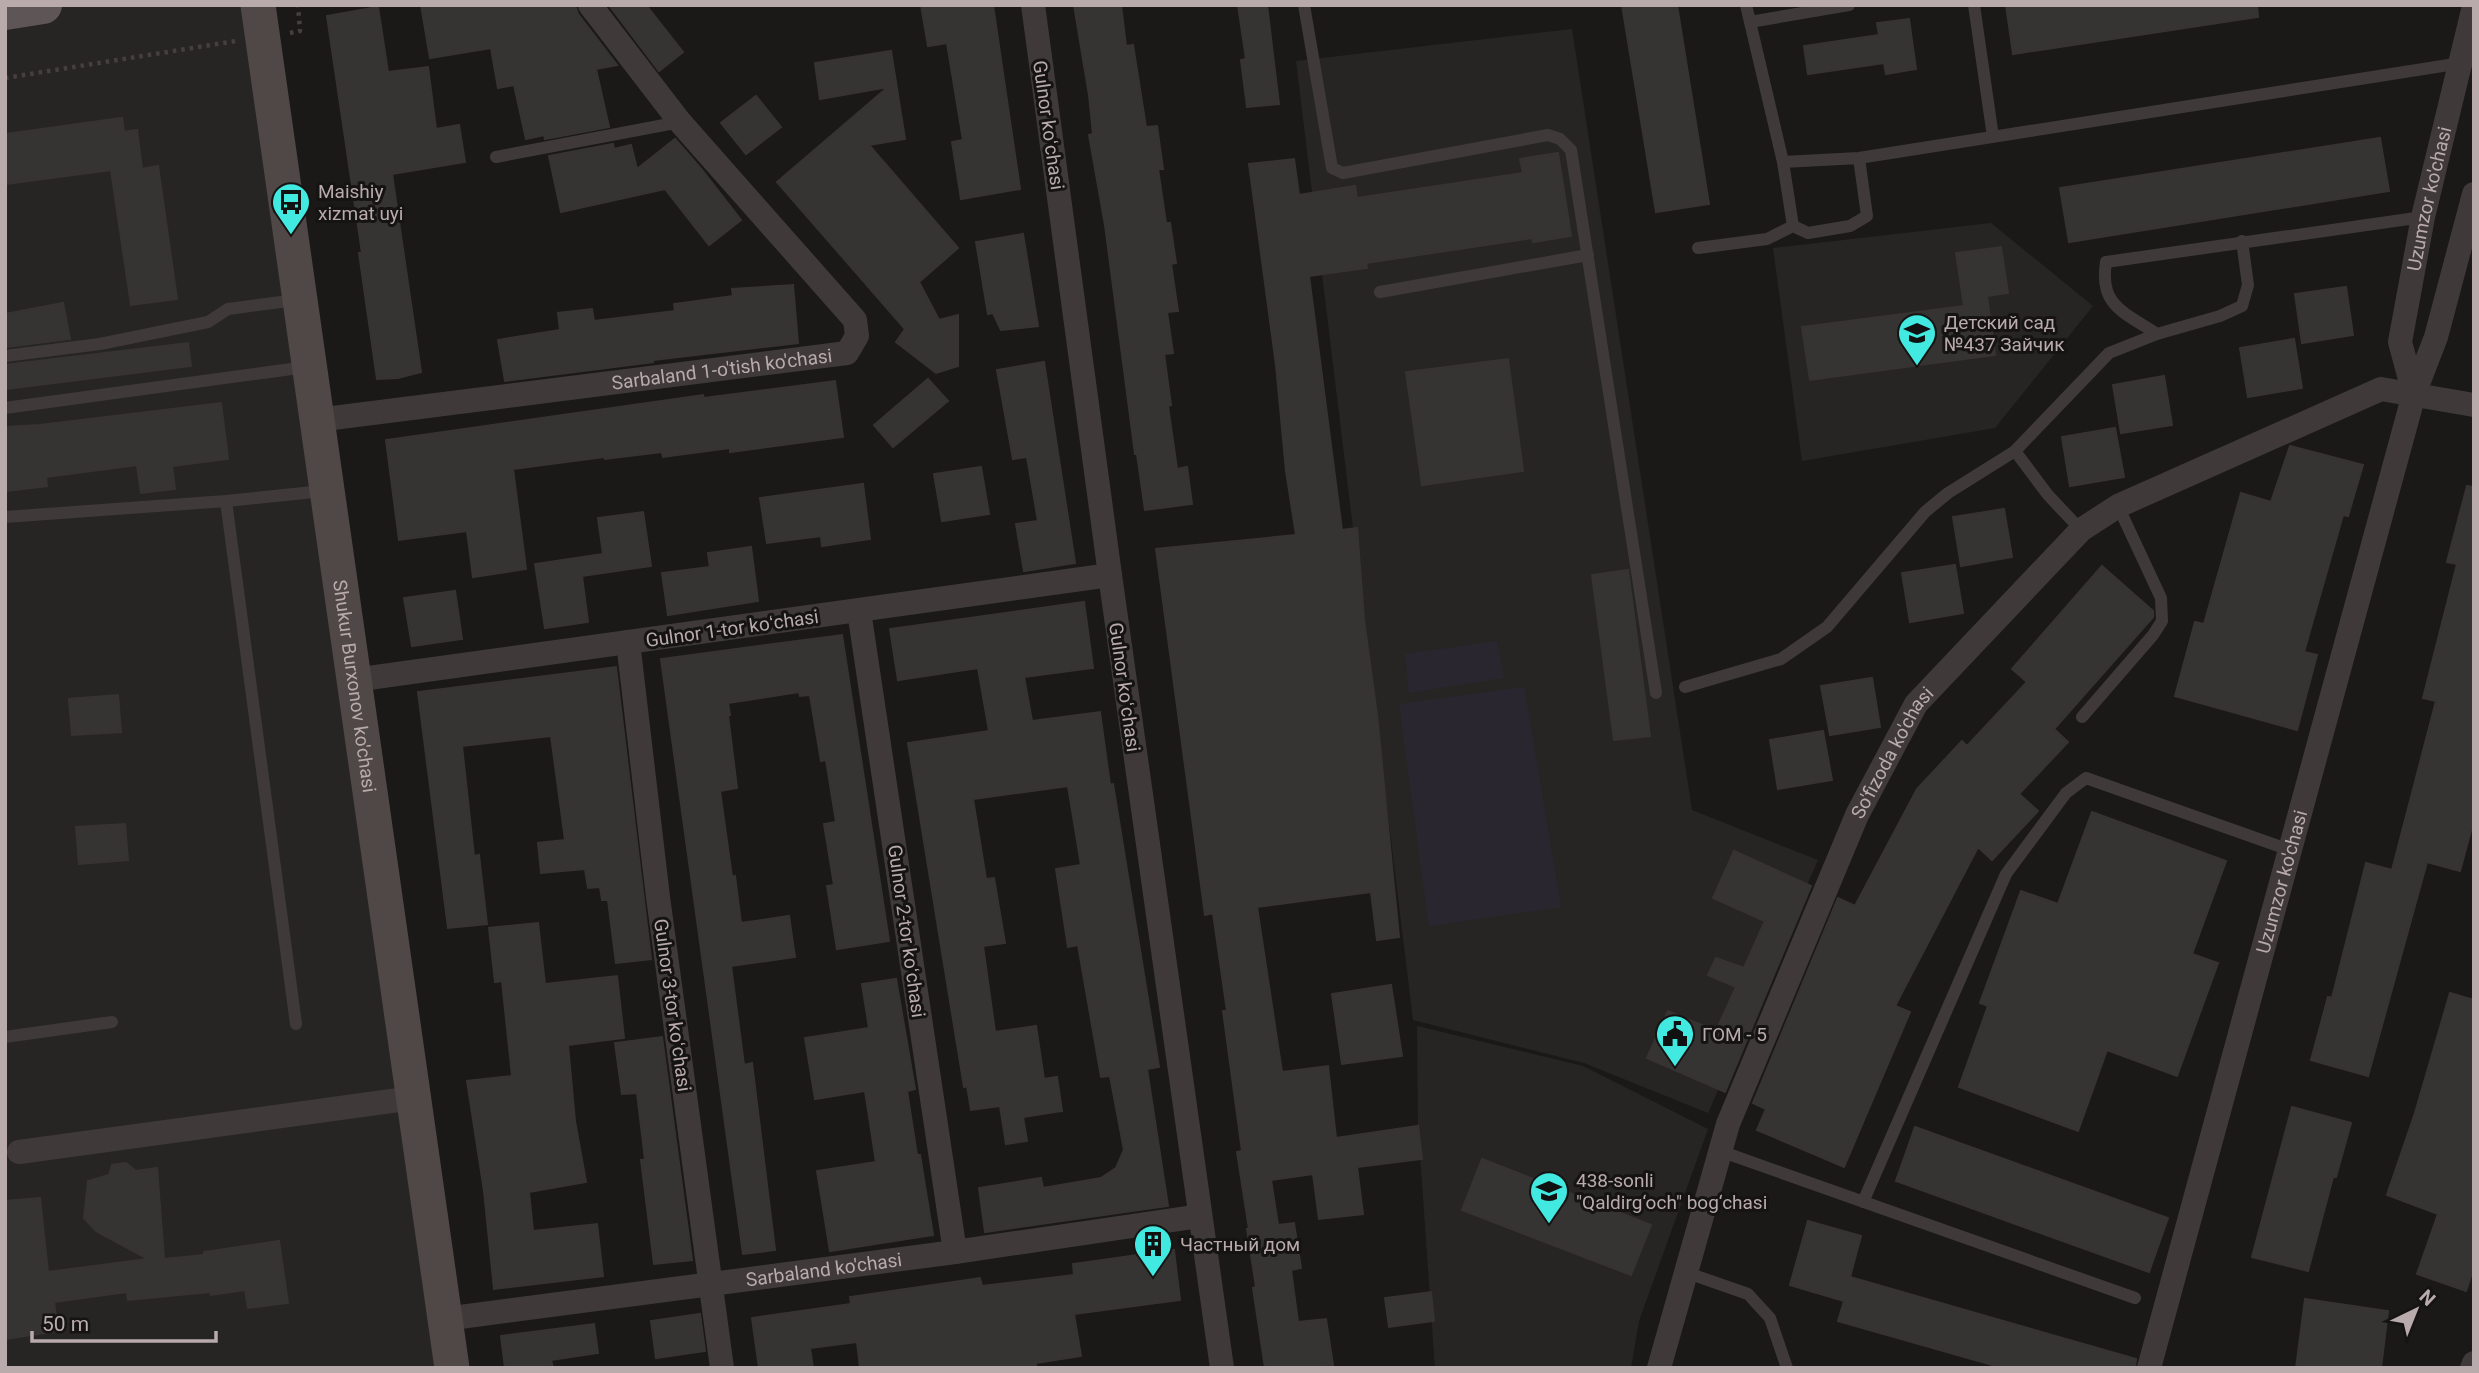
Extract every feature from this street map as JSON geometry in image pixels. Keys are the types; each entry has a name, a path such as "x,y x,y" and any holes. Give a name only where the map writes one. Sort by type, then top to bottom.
{"main road":[{"path":"5,11 43,5"}],"street":[{"name":"Shukur Burxonov ko'chasi","path":"258,5 452,1368"},
{"name":"Sarbaland 1-o'tish ko'chasi","path":"317,420 847,353 857,336 855,320 680,122 590,5"},
{"name":"Gulnor koʻchasi","path":"1033,5 1222,1368"},
{"name":"Uzumzor ko'chasi","path":"2414,394 2400,342 2423,217 2468,62 2474,6"},
{"name":"Uzumzor ko'chasi","path":"2149,1368 2414,394 2436,337 2474,194"},
{"name":"So'fizoda ko'chasi","path":"1658,1368 1728,1124 1857,815 1916,704 2081,530 2119,506 2381,389 2474,405"},
{"name":"Gulnor 1-tor koʻchasi","path":"354,680 1110,575"},
{"name":"Gulnor 2-tor koʻchasi","path":"859,611 955,1252"},
{"name":"Gulnor 3-tor koʻchasi","path":"628,642 658,897 722,1368"},
{"path":"19,1152 413,1098"},
{"name":"Sarbaland ko'chasi","path":"445,1319 955,1252 1200,1216"}],"lane":[{"path":"1304,5 1332,168 1343,173 1548,135 1560,139 1571,150 1656,692"},
{"path":"1746,5 1783,162 1793,226"},
{"path":"1750,22 1849,5"},
{"path":"1974,5 1993,137"},
{"path":"1783,162 1859,158 2468,62"},
{"path":"496,157 680,122"},
{"path":"1793,226 1808,233 1850,226 1867,216 1859,158"},
{"path":"2157,334 2113,304 2103,282 2106,261 2423,217"},
{"path":"1698,248 1767,239 1793,226"},
{"path":"1685,687 1781,659 1827,628 1925,512 1948,493 2015,450 2109,353 2242,306 2248,285 2242,242"},
{"path":"1381,292 1588,256"},
{"path":"5,356 100,344 208,322 228,309 300,300"},
{"path":"5,408 310,367"},
{"path":"2015,450 2048,495 2081,530"},
{"path":"5,517 327,491"},
{"path":"226,501 296,1024"},
{"path":"2082,717 2162,621 2161,598 2119,506"},
{"path":"1863,1202 2006,874 2066,793 2086,778 2290,850"},
{"path":"5,1037 112,1022"},
{"path":"1720,1151 2135,1298"},
{"path":"1685,1272 1748,1294 1770,1318 1787,1368"}],"path":[{"path":"298,5 300,31"},
{"path":"5,78 200,47"}],"shaded area":[{"path":"43,5 258,5 452,1368 5,1368 5,11"},
{"path":"1572,29 1692,810 1818,860 1708,1113 1584,1063 1413,1020 1296,61"},
{"name":"Детский сад №437 Зайчик","path":"1991,223 2093,306 1995,428 1802,461 1773,248"},
{"path":"1497,641 1503,678 1409,693 1405,654"},
{"path":"1524,687 1561,907 1429,926 1399,704"},
{"name":"438-sonli \"Qaldirg‘och\" bog‘chasi","path":"1417,1026 1583,1066 1708,1129 1639,1321 1631,1368 1435,1368 1418,1126"}],"building":[{"path":"421,5 575,5 578,14 617,65 596,69 609,127 545,139 544,135 526,139 514,85 498,88 491,48 430,58"},
{"path":"609,5 646,5 683,52 659,71"},
{"path":"921,5 993,5 1020,189 961,199 952,142 963,140 947,43 928,46"},
{"path":"1074,5 1121,5 1126,46 1133,45 1146,127 1157,126 1163,169 1158,169 1166,223 1170,223 1176,263 1171,264 1178,311 1167,312 1173,353 1164,354 1171,405 1168,406 1177,469 1187,467 1192,504 1145,510 1135,454 1105,225 1089,135 1093,134 1089,95"},
{"path":"1238,5 1267,5 1279,104 1247,107 1241,60 1246,59"},
{"path":"1622,5 1677,5 1709,204 1656,212"},
{"path":"2006,5 2257,5 2258,17 2013,54"},
{"path":"378,7 388,72 428,67 436,129 459,125 465,162 392,174 421,372 398,378 377,379 359,253 362,253 327,16"},
{"path":"1909,19 1916,69 1886,74 1884,63 1808,74 1804,46 1879,35 1877,23"},
{"path":"891,51 905,139 869,145 958,248 919,282 939,320 958,315 958,366 936,373 896,342 905,329 777,182 888,87 820,99 815,63"},
{"path":"756,96 781,127 746,154 721,123"},
{"path":"122,118 124,132 137,130 142,169 158,166 177,299 131,305 111,170 5,184 5,134"},
{"path":"2380,138 2389,191 2069,242 2060,188"},
{"path":"675,139 741,220 709,245 665,189 561,212 549,156 613,144 614,149 631,145 637,169"},
{"path":"1558,153 1571,236 1533,242 1532,238 1366,263 1367,268 1309,276 1342,530 1357,528 1364,620 1377,715 1399,937 1377,940 1371,892 1257,907 1282,1072 1328,1066 1336,1138 1418,1126 1422,1159 1357,1167 1363,1214 1319,1219 1313,1174 1271,1180 1278,1225 1294,1223 1301,1268 1291,1270 1298,1322 1326,1319 1333,1365 1314,1368 1265,1368 1237,1152 1242,1151 1223,1011 1227,1011 1213,913 1205,915 1156,549 1296,535 1249,164 1294,159 1299,195 1355,186 1357,198 1523,173 1520,159"},
{"path":"1023,234 1038,326 1001,330 993,313 988,314 976,242"},
{"path":"2001,247 2008,293 1987,296 1995,355 1810,380 1802,327 1964,306 1956,253"},
{"path":"793,285 798,343 505,381 498,340 560,330 558,313 592,309 594,321 675,311 674,304 733,296 732,289"},
{"path":"2346,287 2353,335 2302,343 2295,294"},
{"path":"63,303 70,339 5,347 5,314"},
{"path":"2294,339 2302,388 2248,397 2240,348"},
{"path":"188,343 191,366 5,389 5,365"},
{"path":"1508,359 1523,471 1422,485 1406,372"},
{"path":"1044,362 1075,563 1024,571 1016,524 1038,521 1027,457 1013,459 997,370"},
{"path":"2164,376 2172,425 2121,433 2113,385"},
{"path":"928,379 948,401 893,447 874,425"},
{"path":"835,381 843,437 730,452 730,448 663,457 662,452 513,469 526,569 473,577 467,531 399,540 386,440 703,395 704,398"},
{"path":"221,403 228,459 172,466 175,489 141,493 137,465 46,477 47,486 5,491 5,427"},
{"path":"2115,428 2124,477 2070,486 2062,437"},
{"path":"2290,446 2363,465 2348,516 2343,515 2304,652 2317,655 2297,730 2175,696 2195,622 2204,624 2241,493 2271,502"},
{"path":"981,467 989,514 942,521 934,474"},
{"path":"863,484 870,539 822,546 821,536 767,543 760,498"},
{"path":"2467,486 2474,487 2474,819 2460,871 2427,862 2368,1076 2311,1060 2328,997 2332,998 2366,863 2392,870 2436,701 2423,698 2457,564 2447,562"},
{"path":"2004,509 2012,557 1961,566 1953,517"},
{"path":"643,512 651,566 582,576 588,622 545,628 535,564 603,554 598,518"},
{"path":"751,547 758,601 668,615 662,573 710,567 708,553"},
{"path":"1955,565 1963,613 1910,622 1902,573"},
{"path":"2102,566 2153,611 2153,617 2054,729 2068,742 2019,794 2038,811 1992,860 1978,847 1895,1006 1910,1012 1844,1167 1757,1130 1766,1109 1753,1103 1838,898 1855,906 1917,789 1962,741 1967,746 2027,682 2012,669"},
{"path":"1628,570 1650,736 1614,740 1592,575"},
{"path":"455,591 462,639 412,646 404,598"},
{"path":"1084,602 1093,668 1024,677 1032,721 1100,712 1110,785 1113,784 1159,1067 1147,1069 1168,1206 985,1232 979,1188 1041,1178 1043,1188 1101,1178 1116,1168 1124,1150 1110,1076 1101,1077 1078,945 1068,947 1056,869 1081,865 1068,786 973,799 986,879 994,878 1005,943 983,946 995,1032 1036,1026 1044,1079 1057,1077 1062,1111 1023,1117 1027,1141 1006,1144 1000,1106 971,1110 967,1086 964,1087 908,743 989,731 978,668 898,680 890,629"},
{"path":"842,635 889,941 837,949 827,886 834,885 824,824 836,822 826,760 821,761 810,695 800,696 799,692 728,703 737,788 720,791 741,923 789,916 795,957 731,966 744,1065 752,1063 775,1250 743,1254 661,659"},
{"path":"616,667 651,959 616,963 608,900 602,900 600,887 588,888 585,869 541,873 538,843 565,840 551,736 462,746 474,856 479,855 487,924 448,928 418,692"},
{"path":"1872,678 1880,727 1830,735 1821,686"},
{"path":"118,695 121,732 72,735 69,699"},
{"path":"1823,731 1832,780 1778,789 1770,740"},
{"path":"2092,812 2226,861 2192,954 2218,963 2177,1076 2107,1050 2078,1131 1959,1087 1988,1006 1980,1003 2021,891 2058,904"},
{"path":"125,824 128,860 79,864 76,827"},
{"path":"1734,851 1811,886 1725,1092 1647,1058 1668,1011 1716,1031 1736,987 1708,975 1716,958 1744,968 1765,921 1713,898"},
{"path":"538,923 545,984 617,976 624,1038 568,1045 575,1121 586,1182 529,1192 533,1231 597,1224 603,1276 494,1289 484,1191 467,1081 512,1076 502,981 495,982 489,928"},
{"path":"896,979 915,1089 907,1091 933,1235 830,1251 817,1171 876,1162 865,1091 815,1099 805,1038 869,1028 862,984"},
{"path":"1391,985 1402,1056 1342,1064 1332,994"},
{"path":"2450,993 2474,1000 2474,1267 2466,1291 2417,1274 2438,1214 2387,1195 2415,1113"},
{"path":"662,1037 692,1260 654,1264 641,1160 645,1160 637,1093 622,1094 615,1043"},
{"path":"2292,1107 2351,1123 2336,1177 2333,1177 2308,1271 2252,1257"},
{"path":"1915,1127 2168,1218 2149,1272 1896,1181"},
{"path":"1482,1159 1651,1225 1631,1275 1462,1210"},
{"path":"126,1163 136,1171 157,1168 164,1259 204,1255 204,1252 279,1241 288,1303 248,1308 245,1290 128,1300 127,1292 54,1302 58,1331 5,1339 5,1201 40,1198 48,1272 148,1259 96,1231 84,1218 88,1181 109,1175 112,1165"},
{"path":"1808,1221 1861,1236 1850,1277 2136,1359 2135,1368 2003,1368 1838,1321 1844,1301 1790,1285"},
{"path":"1174,1250 1180,1300 1074,1314 1081,1356 1036,1363 1036,1368 860,1368 857,1342 810,1348 813,1368 759,1368 752,1318 851,1304 850,1297 980,1278 982,1286 1074,1275 1073,1264"},
{"path":"1431,1292 1434,1321 1389,1327 1385,1298"},
{"path":"2305,1299 2388,1311 2381,1368 2296,1368"},
{"path":"700,1314 705,1351 656,1358 651,1321"},
{"path":"594,1324 598,1353 551,1360 553,1368 505,1368 501,1336"}],"place":[{"name":"Maishiy xizmat uyi","path":"291,236"},
{"name":"Детский сад №437 Зайчик","path":"1917,367"},
{"name":"ГОМ - 5","path":"1675,1068"},
{"name":"438-sonli \"Qaldirg‘och\" bog‘chasi","path":"1549,1225"},
{"name":"Частный дом","path":"1153,1278"}]}
